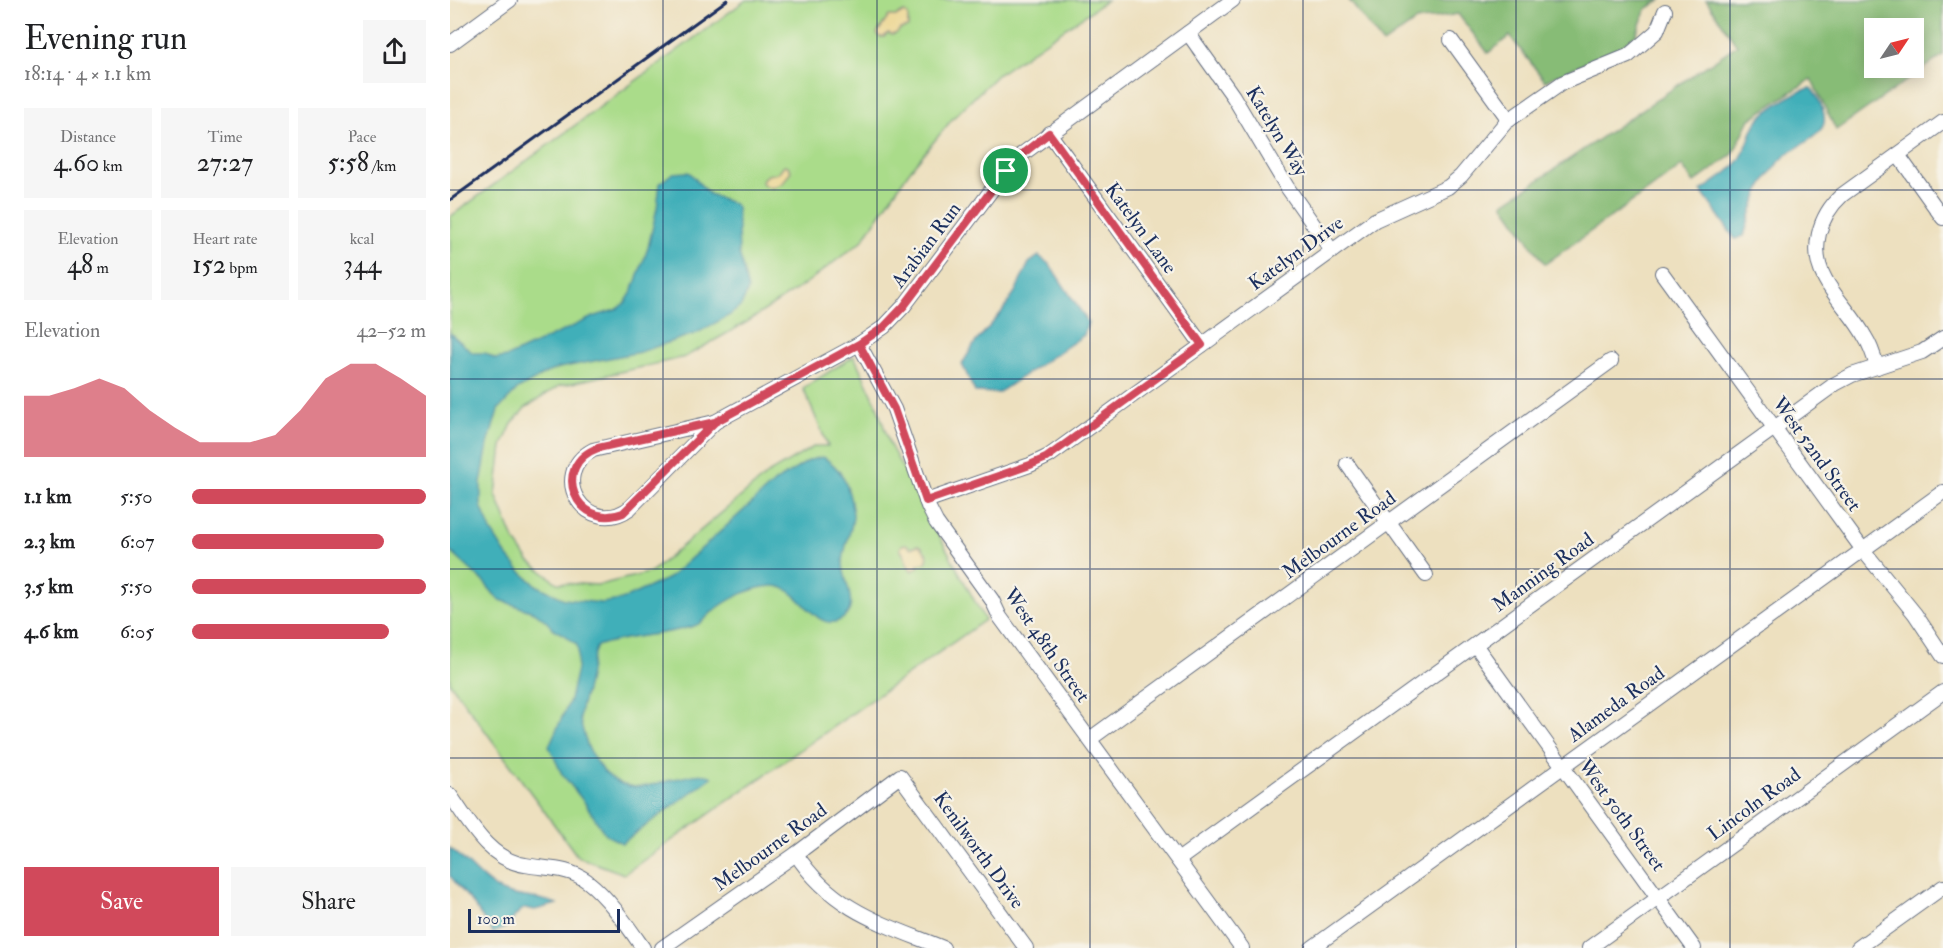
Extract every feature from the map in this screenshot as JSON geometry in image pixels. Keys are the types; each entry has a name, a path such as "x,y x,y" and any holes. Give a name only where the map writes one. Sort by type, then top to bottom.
{"street":[{"path":"450,44 510,0"},
{"name":"Arabian Run","path":"715,422 623,513 607,517 594,514 585,509 576,498 572,486 574,471 582,457 593,450 715,422 859,344 879,330 898,313 1006,171 1021,155 1233,0"},
{"name":"Katelyn Drive","path":"926,501 1046,458 1378,218 1448,187 1461,176 1509,120 1562,83 1628,56 1657,30 1665,11"},
{"name":"Katelyn Way","path":"1188,33 1233,96 1287,186 1332,251"},
{"path":"1451,40 1509,120"},
{"path":"1877,367 1865,335 1825,279 1819,260 1818,244 1821,226 1834,203 1842,195 1943,122"},
{"name":"Katelyn Lane","path":"1049,133 1202,345"},
{"path":"1898,155 1943,218"},
{"name":"West 52nd Street","path":"1662,273 1863,550 1915,614 1943,656"},
{"name":"Manning Road","path":"1178,860 1839,382 1852,375 1916,355 1943,338"},
{"name":"West 48th Street","path":"859,344 894,409 926,501 936,522 992,600 996,612 1242,948"},
{"name":"Melbourne Road","path":"1090,739 1611,361"},
{"path":"1347,464 1426,575"},
{"name":"Alameda Road","path":"1312,948 1943,492"},
{"name":"West 50th Street","path":"1476,645 1694,948"},
{"name":"Lincoln Road","path":"1588,948 1943,692"},
{"name":"Melbourne Road","path":"662,948 900,776"},
{"name":"Kenilworth Drive","path":"900,776 1026,948"},
{"path":"451,797 485,842 504,858 526,866 571,872 587,881 608,902 643,948"},
{"path":"795,854 830,894 850,909 943,948"},
{"path":"1858,948 1943,887"}],"green space":[{"path":"746,0 1107,0 997,75 954,117 908,173 862,241 805,284 747,322 685,357 559,386 525,408 512,424 502,446 496,495 514,540 529,561 557,583 599,585 651,572 769,473 815,446 828,446 803,388 854,356 876,403 890,445 985,620 624,874 578,857 450,683 450,217"},
{"path":"1349,0 1661,0 1646,9 1636,35 1620,47 1545,81 1510,36 1488,53 1458,14 1416,21 1383,44"},
{"path":"1706,0 1943,0 1943,55 1924,68 1924,18 1864,18 1864,78 1910,78 1836,130 1811,79 1750,119 1733,154 1694,183 1682,166 1545,264 1503,204 1737,45"}],"sand":[{"path":"904,12 908,15 908,27 892,35 888,33 884,37 879,37 877,33 889,16 897,16"},
{"path":"784,165 788,166 791,171 783,183 772,188 764,185 762,182 764,177 778,173"},
{"path":"906,544 911,548 921,546 928,556 926,563 918,564 918,568 912,571 900,549"}],"water":[{"path":"1811,88 1823,112 1823,126 1820,131 1775,166 1758,194 1744,236 1735,239 1701,191 1738,162 1760,118 1790,97"},
{"path":"687,172 709,194 737,207 739,253 748,290 741,306 730,315 697,333 640,352 559,368 518,389 498,410 488,444 481,483 481,506 491,531 505,553 536,585 564,599 602,603 621,600 669,578 776,481 810,460 823,457 842,476 851,502 853,521 843,564 851,603 845,616 838,621 829,622 822,620 792,593 783,588 766,587 733,598 694,626 597,646 592,659 580,718 587,744 602,770 617,782 636,787 687,776 712,777 622,843 603,831 562,774 549,746 570,700 577,669 577,645 553,629 536,613 498,599 484,582 450,551 450,333 473,353 485,353 495,359 507,357 593,317 615,310 625,303 632,292 648,248 660,183 673,173"},
{"path":"1039,256 1050,265 1088,322 1084,335 998,393 975,392 962,364 975,343 1001,313 1015,292 1029,263"},
{"path":"450,848 487,882 501,891 557,904 535,910 525,908 509,924 493,933 450,876"}],"railway":[{"path":"450,200 727,0"}],"route":[{"path":"1006,171 904,306 879,330 859,344 715,422 623,513 601,516 592,513 580,504 573,490 572,479 576,465 588,453 598,448 715,422 767,393 859,344 894,409 926,501 1046,458 1202,345 1049,133 1021,155 1006,171"}]}
